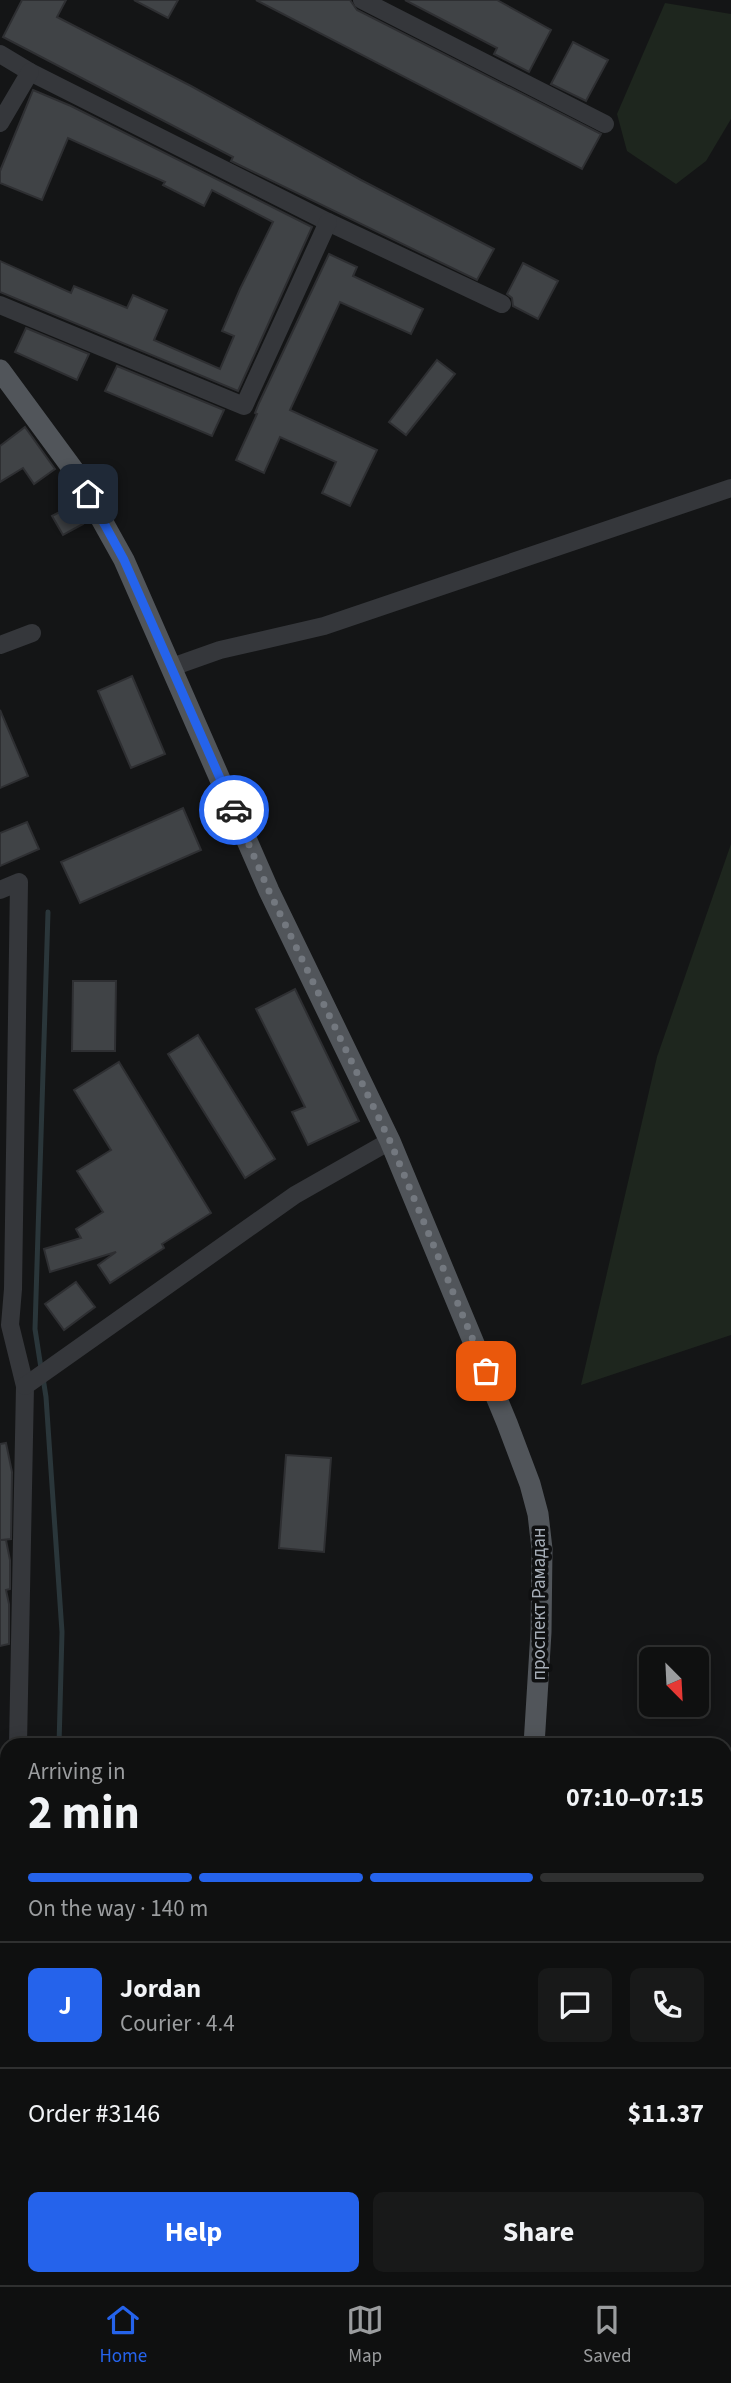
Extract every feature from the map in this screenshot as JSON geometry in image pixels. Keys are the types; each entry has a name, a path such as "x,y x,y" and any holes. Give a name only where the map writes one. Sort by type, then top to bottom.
{"main road":[{"name":"проспект Рамадан","path":"0,370 75,472 124,560 269,891 390,1141 507,1423 530,1484 538,1514 542,1549 542,1609 534,1738"}],"street":[{"path":"362,0 606,124"},
{"path":"0,54 30,72 328,222 502,304"},
{"path":"0,123 30,72"},
{"path":"0,305 244,406 328,222"},
{"path":"172,667 220,650 324,626 731,488"},
{"path":"0,645 32,633"},
{"path":"0,890 19,882 6,1291 10,1325 31,1382 18,1738"},
{"path":"31,1382 295,1195 390,1141"}],"shaded area":[{"path":"665,3 731,14 731,119 706,161 676,184 627,151 617,114"},
{"path":"731,844 731,1335 581,1385 657,1057"}],"building":[{"path":"22,0 66,0 57,17 494,249 477,280 231,161 233,157 3,37"},
{"path":"134,0 178,0 168,18"},
{"path":"256,0 350,0 357,10 601,134 582,169"},
{"path":"405,0 497,0 551,30 529,72 494,54 497,48"},
{"path":"573,42 608,60 586,101 551,84"},
{"path":"33,90 71,106 312,227 238,391 0,292 0,261 71,293 74,286 127,308 133,295 167,310 154,340 220,369 234,336 222,331 273,222 212,190 204,206 163,185 165,182 68,138 42,200 0,183 0,171"},
{"path":"329,254 357,267 353,276 423,309 411,334 340,302 290,410 377,450 350,506 322,493 336,462 280,437 264,473 236,460 257,414 255,413 259,403"},
{"path":"523,263 558,281 538,319 513,306 512,298 507,294"},
{"path":"26,328 89,354 77,380 15,352"},
{"path":"437,360 455,374 406,435 389,422"},
{"path":"117,366 224,410 212,436 105,391"},
{"path":"25,427 55,469 34,484 23,468 0,482 0,446"},
{"path":"73,505 83,524 63,535 52,516"},
{"path":"132,676 165,754 131,768 98,691"},
{"path":"0,710 28,776 0,788"},
{"path":"183,808 201,850 80,903 61,862"},
{"path":"27,822 39,849 0,866 0,833"},
{"path":"73,981 116,981 115,1051 72,1051"},
{"path":"295,989 359,1121 308,1145 292,1112 305,1107 256,1009"},
{"path":"198,1035 275,1159 245,1178 168,1054"},
{"path":"119,1062 211,1213 162,1244 164,1248 110,1283 98,1265 116,1252 50,1272 44,1249 81,1238 76,1229 103,1212 77,1171 111,1150 74,1090"},
{"path":"76,1282 95,1307 64,1330 45,1304"},
{"path":"6,1443 12,1472 11,1539 1,1540 6,1540 10,1560 10,1589 6,1590 9,1604 9,1644 0,1646 0,1444"},
{"path":"286,1455 331,1458 324,1552 279,1548"}],"waterway":[{"path":"41,1368 35,1329 48,912"},
{"path":"43,1378 62,1632 59,1738"}],"way so far":[{"path":"234,810 269,891 390,1141 486,1371"}],"route":[{"path":"88,494 124,560 234,810"}]}
